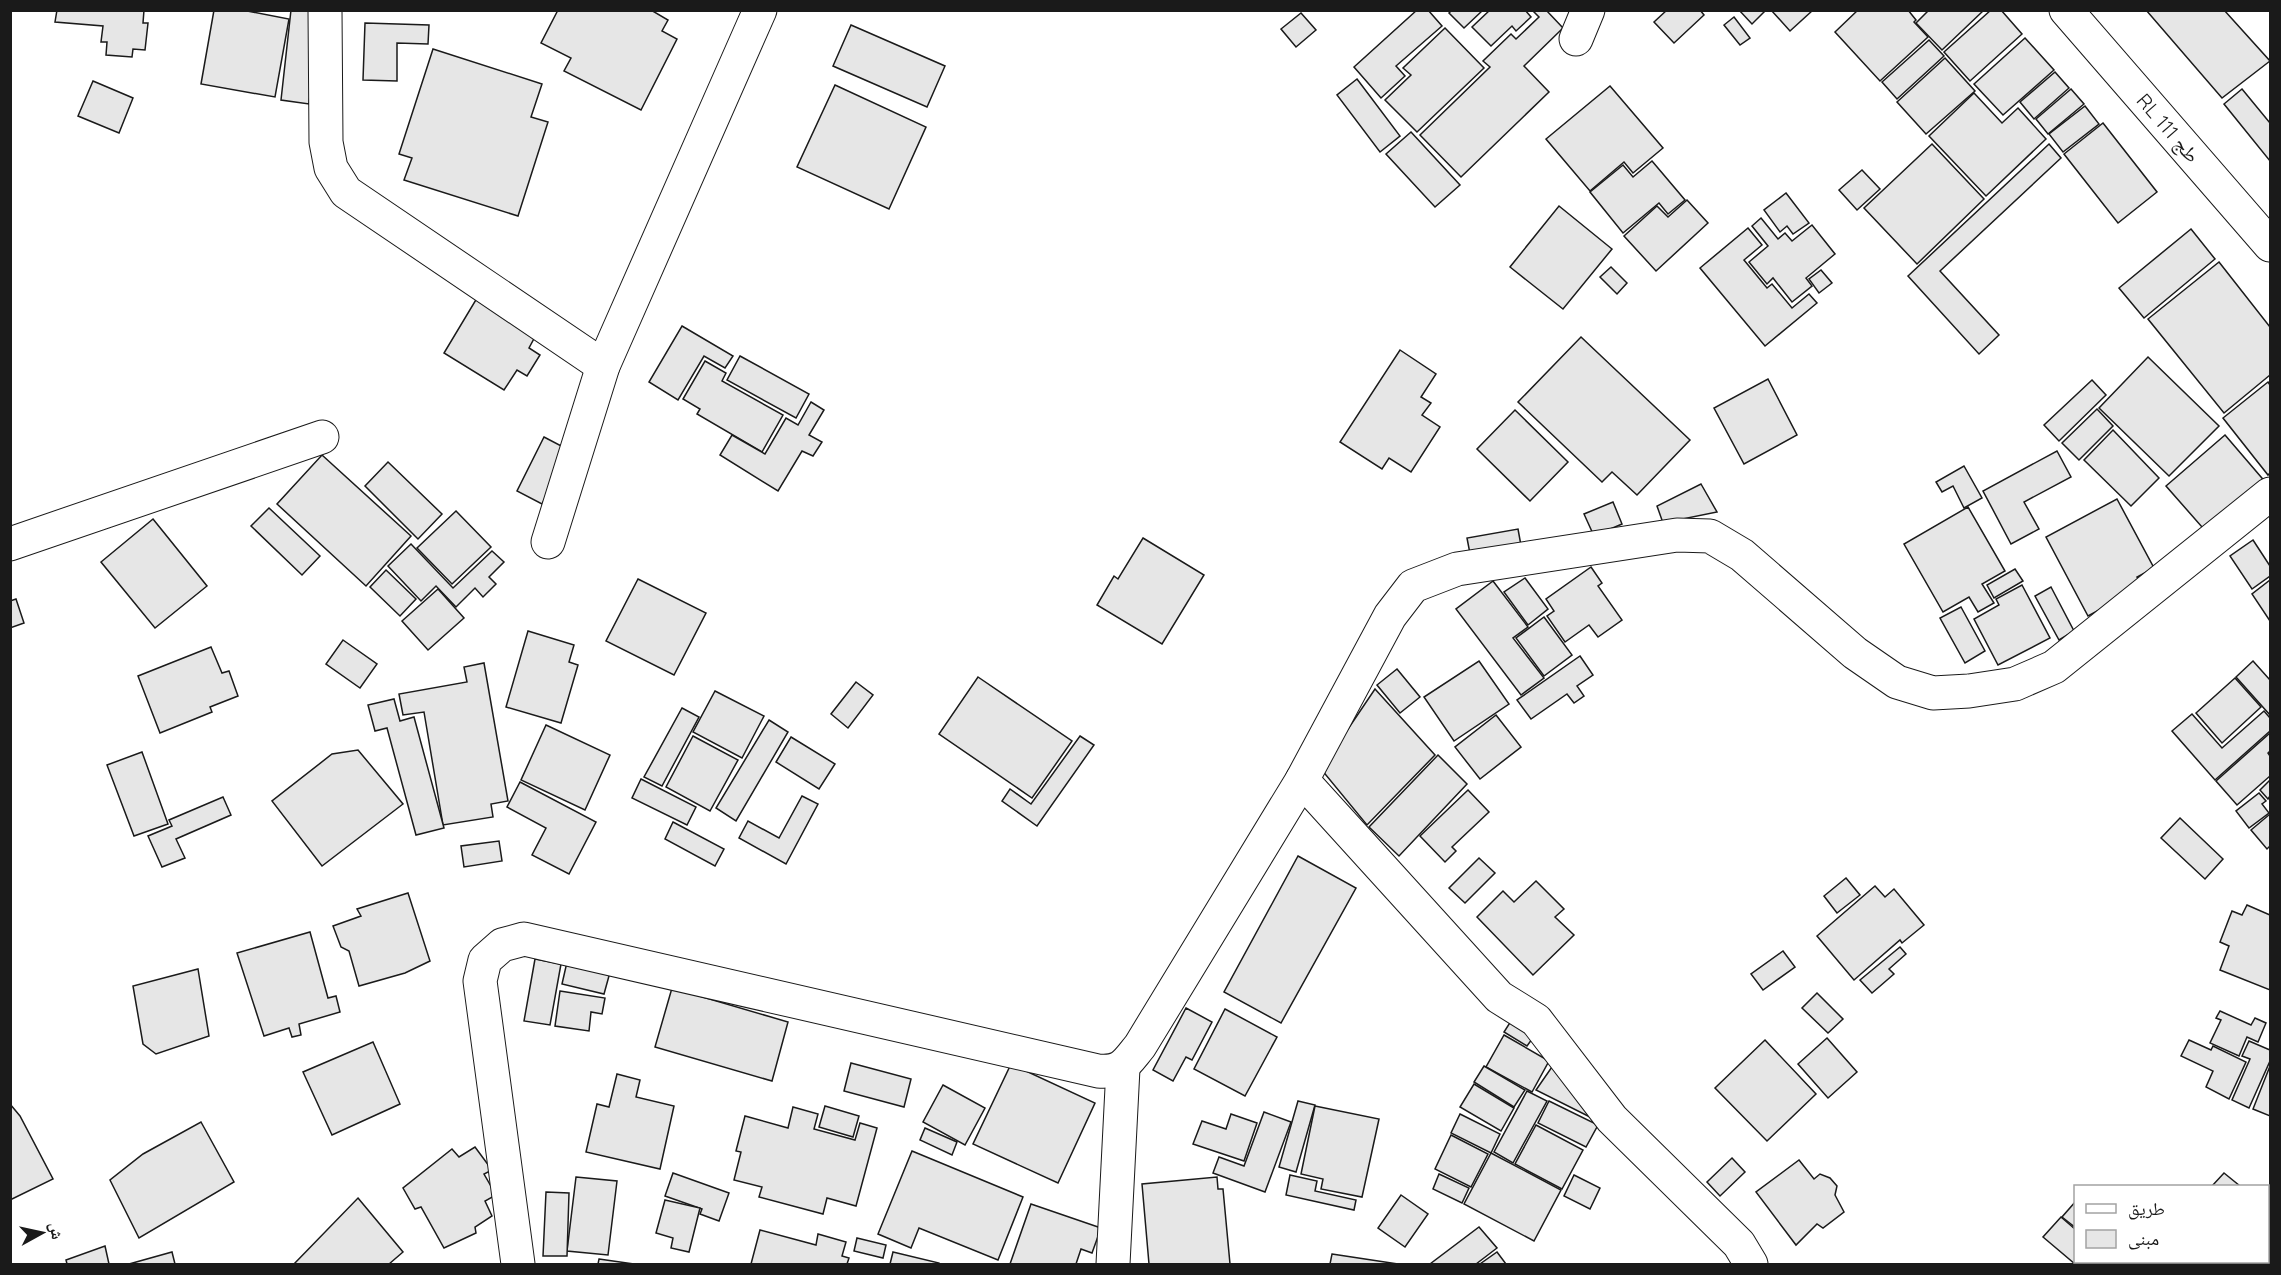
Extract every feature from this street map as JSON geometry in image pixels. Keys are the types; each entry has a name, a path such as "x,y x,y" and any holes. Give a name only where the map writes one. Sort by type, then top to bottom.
{"street":[{"path":"325,10 326,142 331,168 346,192 603,366"},
{"path":"548,542 603,366 760,10"},
{"name":"RL طج 111","path":"2066,10 2271,245"},
{"path":"10,544 322,438"},
{"path":"518,1264 480,981 485,960 502,945 524,939 1098,1071 1111,1072 1123,1068 1140,1046 1302,780 1390,616 1413,586 1457,569 1677,534 1710,536 1742,555 1855,653 1897,682 1933,693 1969,691 2015,684 2054,667 2271,494"},
{"path":"1302,780 1499,997 1536,1020 1612,1119 1738,1244 1751,1264"},
{"path":"1113,1264 1123,1068"}],"building":[{"path":"57,10 144,10 143,23 148,23 145,50 133,49 132,57 106,55 107,42 101,42 103,26 55,22"},
{"path":"214,10 242,10 289,19 275,97 201,84"},
{"path":"291,10 320,10 309,104 281,100"},
{"path":"558,10 651,10 668,20 662,31 677,39 641,110 564,71 571,58 541,43"},
{"path":"1417,10 1428,10 1442,26 1396,66 1405,76 1381,98 1354,67"},
{"path":"1452,10 1483,10 1464,28 1449,13"},
{"path":"1490,10 1525,10 1531,17 1516,31 1512,26 1491,46 1472,27"},
{"path":"1532,10 1546,10 1563,28 1524,66 1549,92 1461,177 1420,135 1490,67 1483,61 1511,34 1516,39 1539,17"},
{"path":"1667,10 1700,10 1704,15 1674,43 1654,22"},
{"path":"1739,10 1766,10 1752,24"},
{"path":"1771,10 1813,10 1790,31"},
{"path":"1858,10 1908,10 1916,20 1914,22 1928,37 1880,81 1835,32"},
{"path":"1929,10 1984,10 1942,50 1916,23"},
{"path":"1991,10 2001,10 2022,34 1970,81 1944,52"},
{"path":"2146,10 2224,10 2270,61 2222,98"},
{"path":"1301,13 1316,30 1296,47 1281,29"},
{"path":"1734,17 1750,38 1740,45 1724,25"},
{"path":"365,23 429,25 428,44 397,43 397,81 363,80"},
{"path":"851,25 945,66 927,107 833,66"},
{"path":"1445,28 1484,68 1417,132 1385,100 1411,75 1403,68"},
{"path":"2025,38 2054,70 2003,115 1974,84"},
{"path":"1929,40 1944,56 1897,99 1882,82"},
{"path":"433,49 542,84 531,117 548,122 518,216 404,180 412,158 399,154"},
{"path":"1945,58 1975,91 1926,134 1897,102"},
{"path":"2055,72 2069,88 2034,119 2020,102"},
{"path":"1357,79 1400,136 1380,152 1337,95"},
{"path":"93,81 133,98 119,133 78,116"},
{"path":"835,85 926,127 889,209 797,167"},
{"path":"1610,86 1663,148 1633,173 1624,162 1590,191 1546,139"},
{"path":"2071,89 2084,104 2048,134 2036,119"},
{"path":"2242,89 2270,123 2270,161 2224,104"},
{"path":"1974,93 2002,123 2018,108 2046,139 1986,196 1929,136"},
{"path":"2085,106 2099,124 2063,152 2049,134"},
{"path":"2103,123 2157,192 2118,223 2064,154"},
{"path":"1411,132 1460,185 1435,207 1386,154"},
{"path":"1932,144 1984,199 1917,264 1864,208"},
{"path":"2049,144 2061,158 1940,271 1999,335 1979,354 1908,276"},
{"path":"1652,161 1685,200 1668,214 1659,203 1623,233 1590,192 1623,165 1633,177"},
{"path":"1862,170 1880,189 1857,210 1839,190"},
{"path":"1786,193 1809,223 1793,234 1787,226 1780,232 1764,210"},
{"path":"1687,200 1708,223 1656,271 1624,236 1657,206 1668,217"},
{"path":"1559,206 1612,249 1563,309 1510,267"},
{"path":"1761,218 1778,239 1785,233 1792,241 1812,225 1835,254 1806,278 1812,286 1792,302 1773,278 1767,284 1749,262 1768,246 1752,226"},
{"path":"1748,228 1762,245 1744,260 1767,288 1772,284 1792,308 1809,294 1817,303 1765,346 1700,268"},
{"path":"2191,229 2215,259 2144,318 2119,288"},
{"path":"2219,262 2270,327 2270,375 2224,413 2148,319"},
{"path":"1611,267 1627,283 1617,294 1600,277"},
{"path":"1821,270 1832,283 1819,293 1809,279"},
{"path":"477,298 537,333 529,348 540,355 527,376 517,370 504,390 444,353"},
{"path":"682,326 733,356 725,368 704,356 678,400 649,382"},
{"path":"1581,337 1690,440 1637,495 1612,472 1602,482 1518,402"},
{"path":"1400,350 1436,374 1421,397 1431,403 1422,415 1440,427 1411,472 1389,458 1382,469 1340,442"},
{"path":"740,356 809,394 796,418 727,380"},
{"path":"2148,357 2219,426 2169,476 2099,408"},
{"path":"705,361 726,373 722,381 783,415 762,452 697,414 700,409 683,399"},
{"path":"1768,379 1797,435 1744,464 1714,408"},
{"path":"2092,380 2106,395 2059,441 2044,425"},
{"path":"2268,382 2270,385 2270,473 2268,475 2223,418"},
{"path":"811,402 824,410 809,435 822,442 813,456 802,451 778,491 720,455 732,435 765,454 786,418 798,425"},
{"path":"2097,409 2113,426 2079,460 2062,443"},
{"path":"1515,410 1568,462 1530,501 1477,449"},
{"path":"2113,430 2159,478 2131,506 2084,460"},
{"path":"2225,435 2267,484 2209,535 2166,486"},
{"path":"544,437 569,450 542,504 517,491"},
{"path":"2057,451 2071,477 2024,502 2039,529 2011,544 1983,491"},
{"path":"322,455 411,536 366,586 277,504"},
{"path":"388,462 442,514 418,539 365,486"},
{"path":"1964,466 1982,498 1964,508 1953,486 1942,492 1936,482"},
{"path":"1701,484 1717,512 1663,523 1657,506"},
{"path":"2117,499 2154,568 2137,577 2142,587 2088,616 2046,537"},
{"path":"1613,502 1622,524 1594,536 1584,514"},
{"path":"1968,507 2005,571 1982,584 1994,603 1978,612 1969,597 1943,612 1904,544"},
{"path":"269,508 320,556 302,575 251,526"},
{"path":"456,511 491,547 452,584 417,548"},
{"path":"153,519 207,586 155,628 101,562"},
{"path":"1518,529 1522,551 1471,559 1467,538"},
{"path":"1143,538 1204,575 1162,644 1097,605 1114,576 1118,579"},
{"path":"2253,540 2270,566 2270,576 2252,589 2230,556"},
{"path":"411,544 453,588 492,551 504,562 489,577 496,584 483,597 475,588 456,607 436,586 421,601 388,566"},
{"path":"1591,567 1602,583 1598,586 1622,620 1598,637 1589,625 1565,642 1547,616 1554,611 1546,599"},
{"path":"2015,569 2023,581 1994,598 1987,585"},
{"path":"386,570 416,599 400,616 370,587"},
{"path":"1525,578 1548,609 1528,625 1504,592"},
{"path":"638,579 706,613 674,675 606,641"},
{"path":"2270,580 2270,621 2252,594"},
{"path":"1493,581 1528,627 1513,638 1544,678 1521,695 1456,609"},
{"path":"2022,585 2050,638 1998,665 1974,619 1999,605 1996,599"},
{"path":"2051,587 2074,631 2059,640 2035,596"},
{"path":"438,589 464,618 428,650 402,621"},
{"path":"16,599 24,623 10,628 10,601"},
{"path":"1961,607 1985,651 1965,663 1940,618"},
{"path":"1544,617 1572,655 1544,676 1516,638"},
{"path":"528,631 574,645 569,662 578,665 561,723 506,707"},
{"path":"343,640 377,664 360,688 326,664"},
{"path":"211,647 222,673 229,671 238,696 210,707 212,712 160,733 138,676"},
{"path":"1580,656 1593,675 1577,686 1584,696 1574,703 1567,694 1531,719 1517,700"},
{"path":"1479,661 1509,704 1454,741 1424,697"},
{"path":"2253,661 2270,680 2270,715 2236,677"},
{"path":"484,663 508,801 491,804 493,817 443,825 424,712 403,715 399,694 467,682 464,667"},
{"path":"1397,669 1420,697 1400,713 1377,685"},
{"path":"978,677 1072,741 1032,798 939,734"},
{"path":"2235,678 2261,707 2222,743 2196,713"},
{"path":"856,682 873,695 848,728 831,714"},
{"path":"1375,689 1435,755 1367,825 1321,769"},
{"path":"715,691 764,716 742,758 693,732"},
{"path":"394,699 400,721 414,717 444,828 416,835 387,728 375,731 368,705"},
{"path":"682,708 699,717 662,786 644,777"},
{"path":"2264,711 2270,718 2270,731 2215,780 2172,731 2192,714 2222,748"},
{"path":"1496,715 1521,747 1480,779 1455,747"},
{"path":"769,720 788,732 736,821 716,808"},
{"path":"546,725 610,755 585,810 521,780"},
{"path":"2270,733 2268,753 2270,776 2237,805 2216,781"},
{"path":"693,736 738,760 710,811 666,787"},
{"path":"1080,736 1094,745 1037,826 1002,801 1010,789 1031,804"},
{"path":"791,737 835,764 819,789 776,762"},
{"path":"358,750 403,804 322,866 272,801 332,754"},
{"path":"142,752 168,824 134,836 107,765"},
{"path":"1438,755 1467,784 1399,856 1369,827"},
{"path":"641,779 696,807 687,825 632,798"},
{"path":"2270,780 2270,796 2268,799 2260,790"},
{"path":"520,782 596,822 569,874 532,855 546,828 507,807"},
{"path":"1468,790 1489,812 1452,847 1456,851 1445,862 1420,836"},
{"path":"2259,793 2266,801 2262,804 2269,813 2249,828 2236,811"},
{"path":"802,796 818,804 786,864 739,838 748,821 779,838"},
{"path":"223,797 231,815 176,839 185,858 162,867 148,836 172,826 169,820"},
{"path":"2270,814 2270,846 2267,849 2251,830"},
{"path":"2180,818 2223,859 2205,879 2161,838"},
{"path":"673,822 724,849 715,866 665,839"},
{"path":"499,841 502,861 464,867 461,846"},
{"path":"1298,856 1356,888 1281,1023 1224,992"},
{"path":"1479,858 1495,873 1465,903 1449,888"},
{"path":"1846,878 1860,895 1837,913 1824,896"},
{"path":"1536,881 1564,909 1555,917 1574,935 1533,975 1477,917 1503,891 1514,902"},
{"path":"1875,886 1885,897 1894,889 1924,925 1902,943 1900,940 1854,980 1817,936"},
{"path":"408,893 430,961 405,973 359,986 349,951 341,947 333,926 361,916 357,909"},
{"path":"2247,905 2270,915 2270,990 2220,970 2229,946 2220,942 2232,911 2242,915"},
{"path":"310,932 328,998 336,996 340,1012 299,1024 301,1035 292,1037 289,1028 264,1036 237,953"},
{"path":"1900,947 1906,954 1889,969 1894,974 1872,993 1860,980"},
{"path":"1783,951 1795,967 1763,990 1751,974"},
{"path":"535,959 561,964 550,1025 524,1021"},
{"path":"567,962 612,965 604,994 562,984"},
{"path":"198,969 209,1036 156,1054 143,1044 133,986"},
{"path":"672,988 788,1022 772,1081 655,1047"},
{"path":"560,991 605,998 602,1014 591,1012 589,1031 555,1026"},
{"path":"1817,993 1843,1019 1828,1033 1802,1008"},
{"path":"1186,1008 1212,1022 1192,1060 1186,1057 1173,1081 1153,1070"},
{"path":"1225,1009 1277,1037 1245,1096 1194,1069"},
{"path":"2220,1011 2251,1025 2255,1018 2266,1023 2258,1042 2247,1037 2239,1056 2210,1043 2221,1020 2216,1018"},
{"path":"1511,1021 1535,1035 1527,1046 1504,1032"},
{"path":"1504,1035 1549,1061 1532,1092 1486,1067"},
{"path":"1827,1038 1857,1072 1828,1098 1798,1064"},
{"path":"1765,1040 1816,1094 1767,1141 1715,1088"},
{"path":"2189,1040 2211,1050 2213,1046 2246,1062 2229,1099 2206,1087 2213,1071 2181,1056"},
{"path":"2249,1041 2270,1050 2270,1061 2249,1108 2232,1100 2250,1059 2242,1056"},
{"path":"373,1042 400,1104 332,1135 303,1072"},
{"path":"851,1063 911,1079 904,1107 844,1091"},
{"path":"1011,1064 1095,1103 1058,1183 973,1144"},
{"path":"1554,1064 1600,1122 1536,1090"},
{"path":"1484,1066 1525,1090 1514,1107 1474,1082"},
{"path":"2270,1066 2270,1116 2253,1109"},
{"path":"617,1074 640,1080 636,1097 674,1106 660,1169 586,1152 597,1104 609,1107"},
{"path":"1474,1084 1514,1108 1501,1131 1460,1107"},
{"path":"943,1085 985,1108 965,1145 923,1122"},
{"path":"1527,1091 1547,1101 1513,1163 1494,1152"},
{"path":"1298,1101 1315,1105 1296,1172 1279,1167"},
{"path":"1549,1101 1598,1125 1586,1147 1538,1123"},
{"path":"10,1104 20,1116 53,1179 10,1200"},
{"path":"825,1106 859,1116 853,1137 819,1127"},
{"path":"1315,1106 1379,1119 1362,1197 1321,1189 1323,1179 1301,1174"},
{"path":"793,1107 818,1114 814,1129 855,1140 860,1123 877,1128 856,1206 827,1198 823,1214 759,1197 762,1187 734,1180 741,1152 736,1151 745,1116 788,1128"},
{"path":"1264,1112 1291,1122 1265,1192 1213,1173 1219,1157 1244,1166"},
{"path":"1231,1114 1257,1123 1244,1161 1193,1144 1202,1121 1226,1129"},
{"path":"1460,1114 1500,1134 1491,1153 1451,1133"},
{"path":"201,1122 234,1182 139,1238 110,1180 143,1154"},
{"path":"1536,1125 1583,1150 1562,1189 1515,1164"},
{"path":"925,1128 957,1142 952,1155 920,1140"},
{"path":"1451,1135 1488,1154 1471,1187 1435,1169"},
{"path":"475,1147 492,1170 484,1174 496,1195 485,1201 492,1216 475,1227 476,1233 444,1248 421,1207 415,1209 403,1188 452,1149 459,1157"},
{"path":"912,1151 1023,1197 998,1260 919,1228 911,1248 878,1234"},
{"path":"1491,1153 1561,1190 1534,1241 1464,1204"},
{"path":"1732,1158 1745,1172 1720,1196 1707,1182"},
{"path":"1799,1160 1814,1179 1820,1174 1830,1178 1837,1186 1835,1195 1844,1212 1823,1228 1817,1224 1796,1245 1756,1192"},
{"path":"673,1173 729,1193 719,1221 700,1214 702,1209 665,1196"},
{"path":"2224,1173 2239,1185 2213,1185"},
{"path":"1439,1174 1469,1188 1462,1203 1433,1189"},
{"path":"1290,1175 1317,1181 1315,1191 1356,1200 1354,1210 1286,1195"},
{"path":"1574,1175 1600,1188 1590,1209 1564,1196"},
{"path":"576,1177 617,1181 608,1255 567,1251"},
{"path":"1217,1177 1218,1189 1223,1189 1230,1264 1149,1264 1142,1184"},
{"path":"546,1192 569,1193 567,1256 543,1256"},
{"path":"1401,1195 1428,1214 1405,1247 1378,1228"},
{"path":"358,1198 403,1252 389,1264 294,1264"},
{"path":"665,1200 700,1208 689,1252 671,1248 673,1238 656,1233"},
{"path":"2074,1203 2074,1226 2062,1217"},
{"path":"1031,1204 1101,1228 1092,1253 1081,1249 1076,1264 1010,1264"},
{"path":"2061,1217 2074,1228 2074,1263 2098,1264 2075,1264 2043,1237"},
{"path":"1479,1227 1497,1248 1476,1264 1430,1264"},
{"path":"760,1230 816,1245 818,1234 846,1242 842,1256 849,1258 847,1264 751,1264"},
{"path":"857,1238 886,1245 883,1258 854,1251"},
{"path":"105,1246 109,1264 67,1264 66,1260"},
{"path":"172,1252 175,1264 129,1264"},
{"path":"893,1252 939,1263 939,1264 890,1264"},
{"path":"1497,1252 1506,1264 1480,1264"},
{"path":"1332,1254 1398,1264 1330,1264"},
{"path":"599,1259 634,1264 598,1264"},
{"path":"2100,1263 2162,1263 2161,1264"}]}
